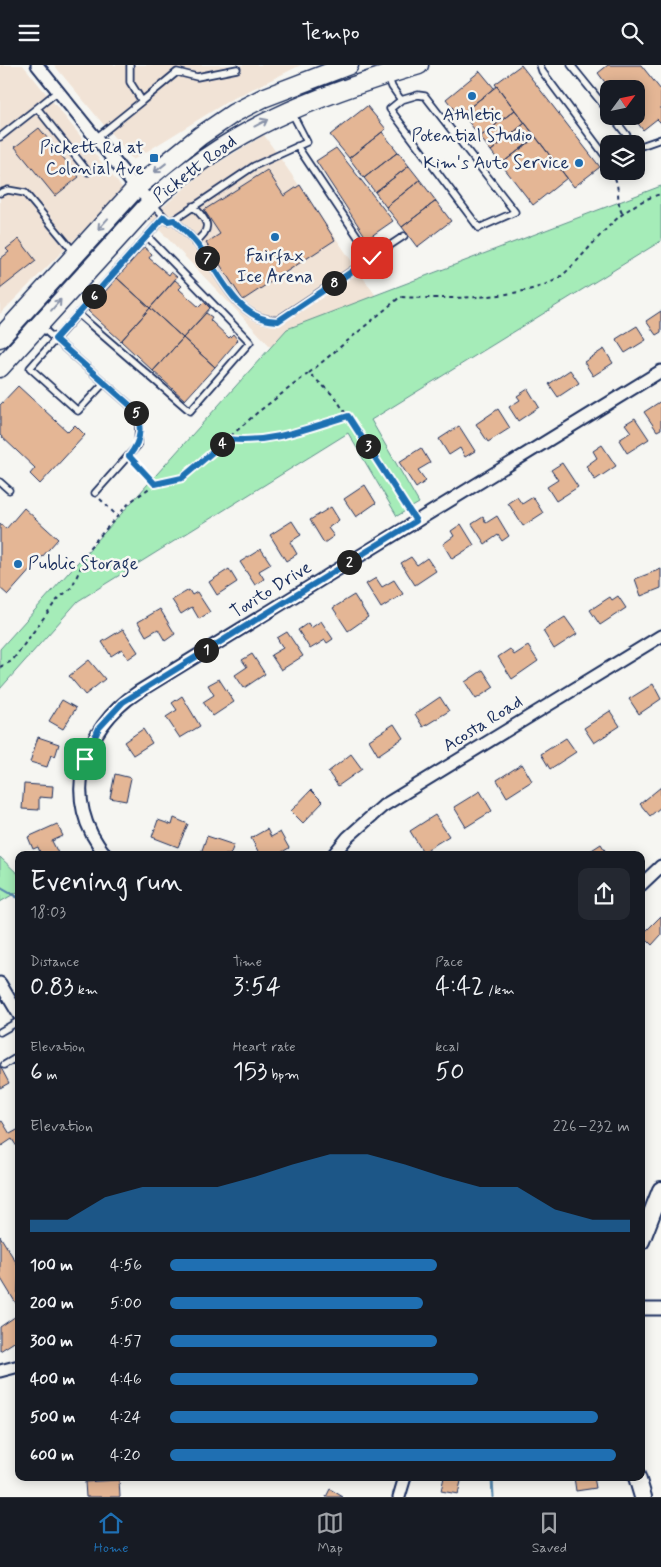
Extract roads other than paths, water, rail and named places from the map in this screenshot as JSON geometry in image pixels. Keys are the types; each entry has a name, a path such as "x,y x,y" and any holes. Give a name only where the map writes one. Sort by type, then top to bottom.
{"main road":[{"name":"Pickett Road","path":"0,338 136,188 200,136 234,113 263,98 349,65"},
{"name":"Pickett Road","path":"0,368 151,202 171,183 217,148 290,109 385,70 418,65"}],"street":[{"path":"37,65 136,188 151,202"},
{"name":"Tovito Drive","path":"103,851 89,830 81,791 82,776 91,744 99,728 115,709 147,687 661,371"},
{"name":"Acosta Road","path":"336,851 348,837 384,806 661,636"},
{"path":"645,881 661,866"},
{"path":"0,983 15,1008"},
{"path":"645,1231 661,1190"},
{"path":"645,1309 661,1309"},
{"path":"0,1371 15,1367"},
{"path":"399,1497 404,1481"},
{"path":"638,1481 643,1497"}],"lane":[{"path":"130,65 130,82 142,101"},
{"path":"540,65 542,71 600,149"},
{"path":"571,65 600,101"},
{"path":"96,138 177,72 197,77 237,69"},
{"path":"385,70 401,100"},
{"path":"0,137 58,91"},
{"path":"418,95 426,96 515,212 479,228 390,109 401,100 418,95"},
{"path":"37,108 88,172"},
{"path":"151,202 168,221 174,220 254,166 307,142 290,109"},
{"path":"619,125 627,135"},
{"path":"645,145 661,139"},
{"path":"297,146 372,258"},
{"path":"0,193 8,190 26,193 76,254"},
{"path":"193,206 207,224 204,235 195,242"},
{"path":"104,383 78,411 30,368 164,217"},
{"path":"174,220 195,242 237,301 266,321 278,321 404,237"},
{"path":"78,315 190,411 250,342 147,237"},
{"path":"39,325 133,408 139,418 138,445 95,493"},
{"path":"0,482 9,490"},
{"path":"0,1032 15,1023"},
{"path":"4,1065 15,1058"}],"waterway":[{"path":"0,887 15,896"},
{"path":"492,1481 493,1497"}],"place":[{"name":"Athletic Potential Studio","path":"472,96"},
{"name":"Pickett Rd at Colonial Ave","path":"154,158"},
{"name":"Kim's Auto Service","path":"579,163"},
{"name":"Fairfax Ice Arena","path":"275,237"},
{"name":"Public Storage","path":"18,564"}]}
